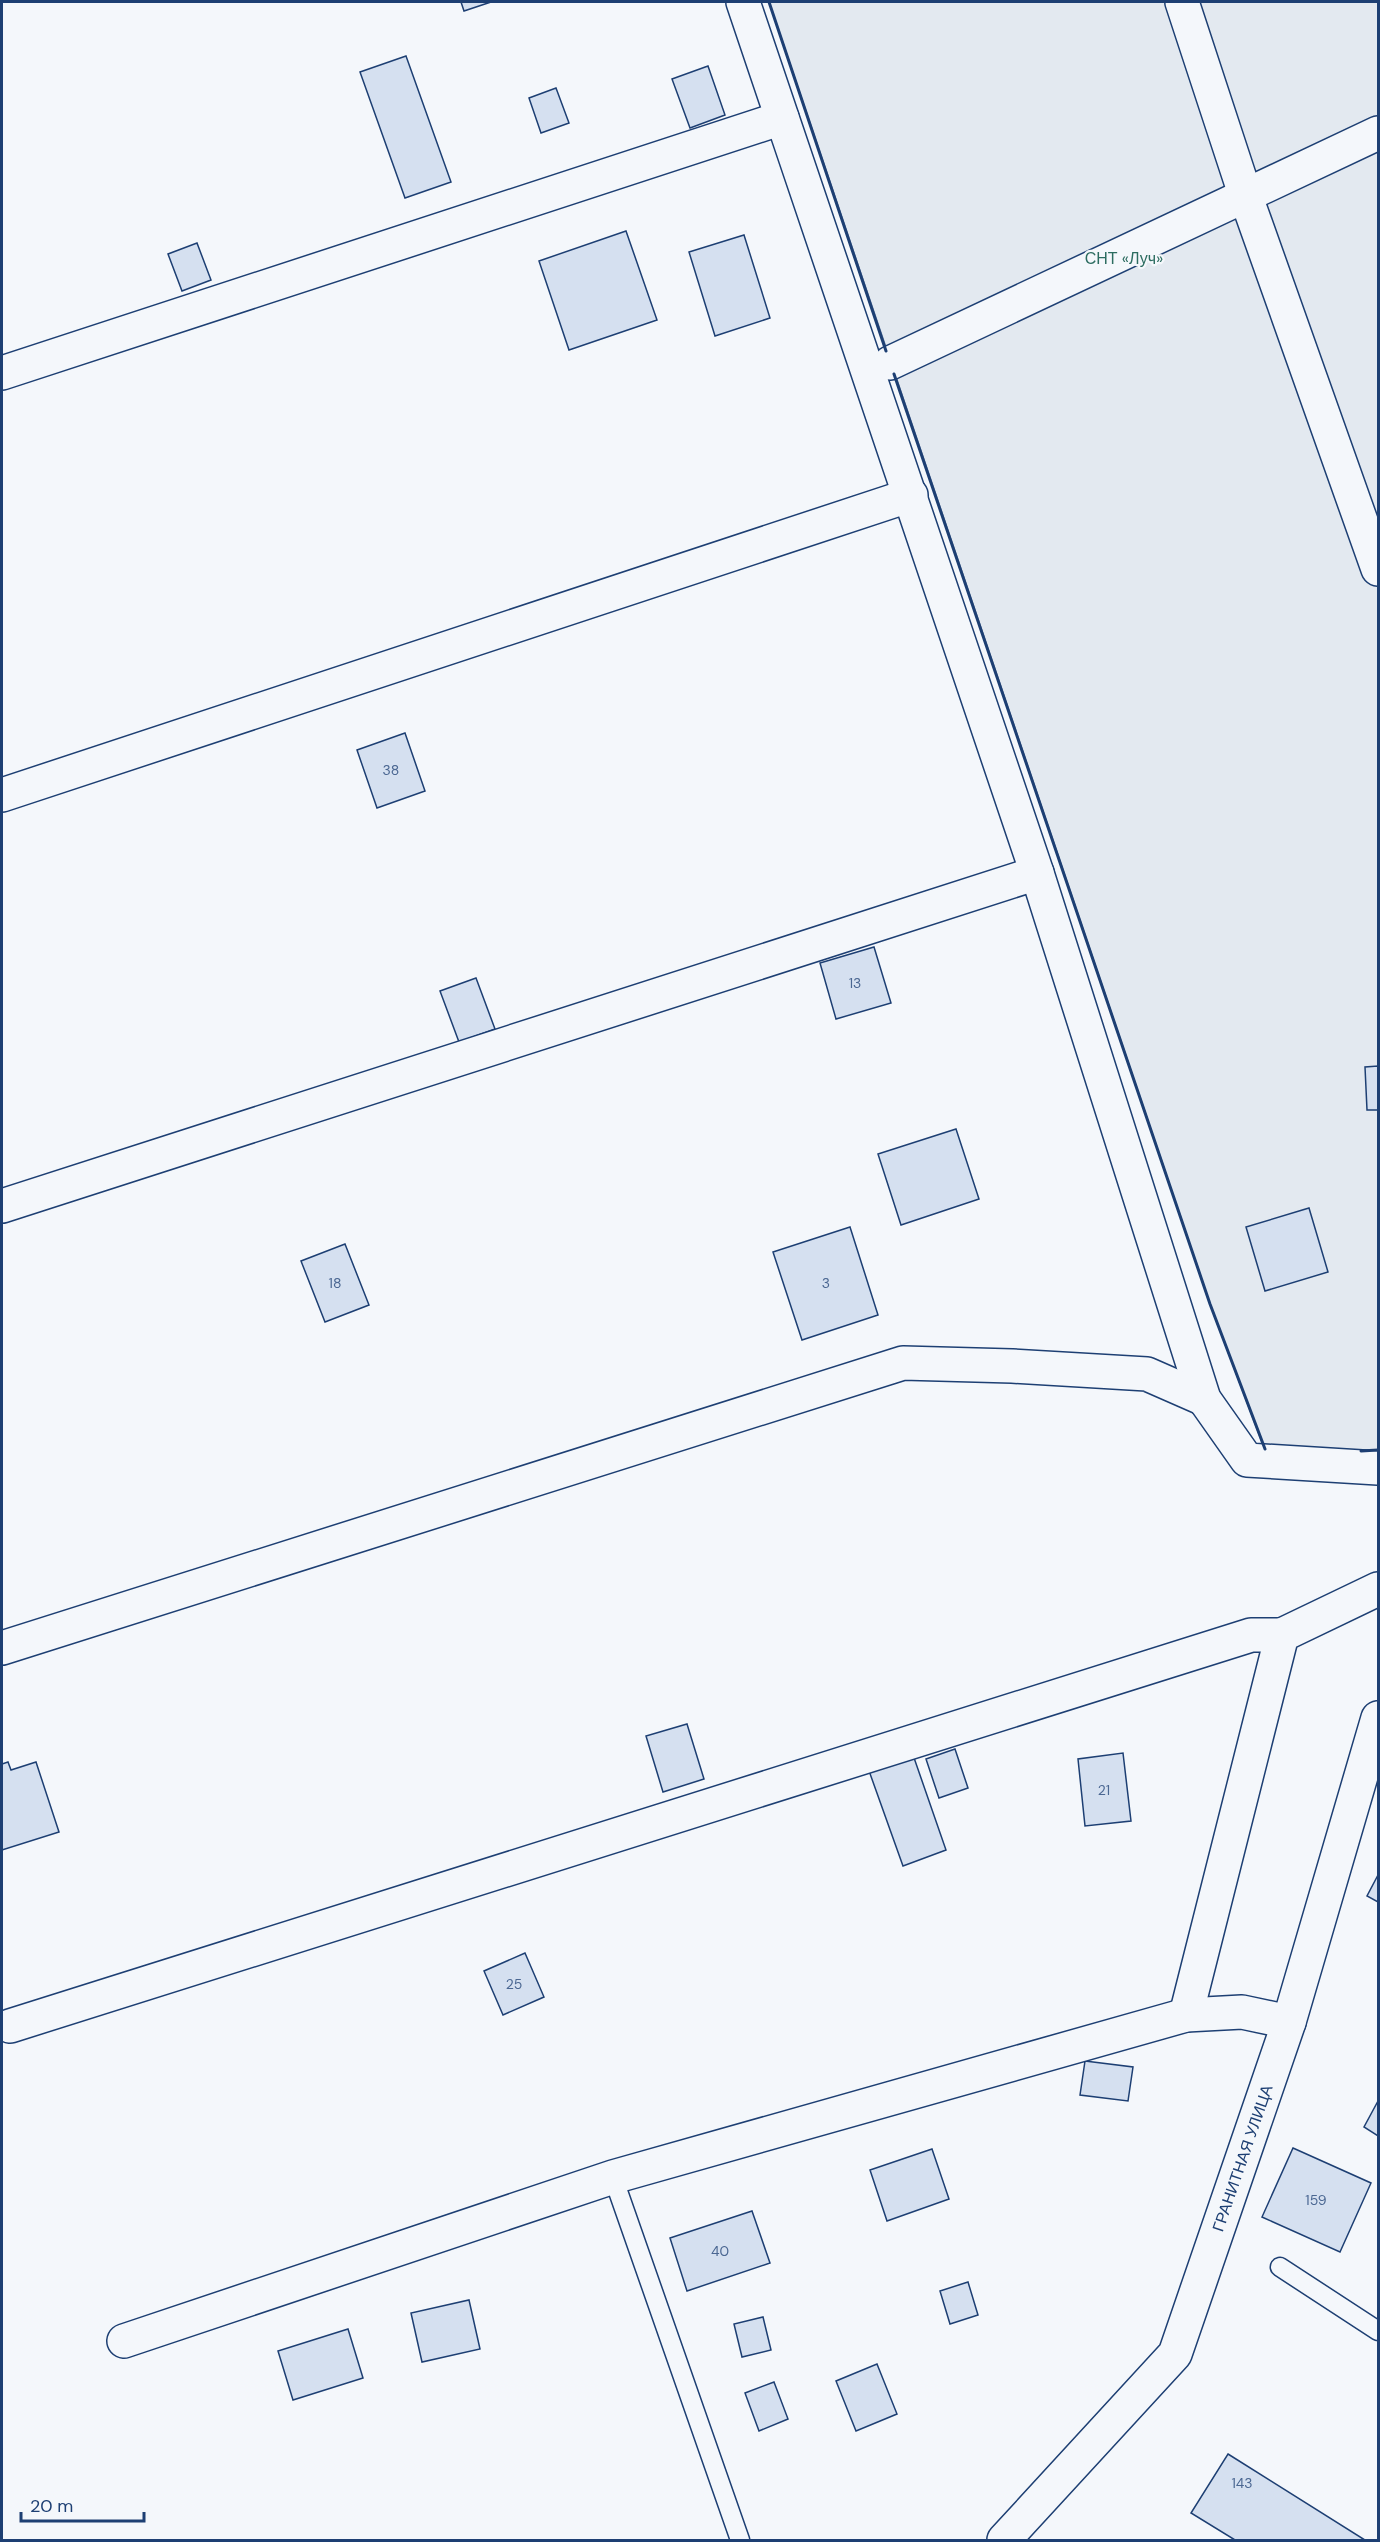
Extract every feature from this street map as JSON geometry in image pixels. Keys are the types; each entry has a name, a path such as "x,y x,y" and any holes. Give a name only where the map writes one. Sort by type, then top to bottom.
{"street":[{"path":"743,2 1037,873 1204,1399 1248,1460 1378,1468"},
{"path":"1182,2 1246,197 1378,569"},
{"path":"2,373 782,118"},
{"path":"890,363 1378,133"},
{"path":"2,795 911,495"},
{"path":"2,1206 1037,873"},
{"path":"2,1648 903,1363 1012,1366 1147,1374 1204,1399"},
{"path":"10,2026 1251,1635 1282,1635 1378,1589"},
{"path":"1186,2015 1282,1635"},
{"name":"ГРАНИТНАЯ УЛИЦА","path":"1004,2541 1175,2354 1289,2022 1378,1718"},
{"path":"124,2341 614,2177 1186,2015 1242,2012 1289,2022"}],"lane":[{"path":"614,2177 740,2541"},
{"path":"1280,2267 1378,2331"}],"green space":[{"name":"СНТ «Луч»","path":"769,2 1378,2 1378,1450 1266,1453 1210,1304"}],"building":[{"path":"461,2 491,2 464,11"},
{"path":"406,56 451,182 405,198 360,72"},
{"path":"708,66 725,115 690,128 672,79"},
{"path":"556,88 569,123 541,133 529,98"},
{"path":"626,231 657,320 569,350 539,261"},
{"path":"744,235 770,318 715,336 689,252"},
{"path":"197,243 211,280 182,291 168,254"},
{"path":"405,733 425,791 377,808 357,750"},
{"path":"874,947 891,1003 836,1019 820,963"},
{"path":"476,978 495,1029 459,1042 440,991"},
{"path":"1378,1066 1378,1110 1367,1110 1365,1067"},
{"path":"956,1129 979,1199 901,1225 878,1154"},
{"path":"1309,1208 1328,1272 1265,1291 1246,1227"},
{"path":"850,1227 878,1315 802,1340 773,1252"},
{"path":"345,1244 369,1305 325,1322 301,1261"},
{"path":"687,1724 704,1779 663,1792 646,1736"},
{"path":"955,1749 968,1788 939,1798 926,1759"},
{"path":"912,1752 946,1850 903,1866 868,1768"},
{"path":"1123,1753 1131,1821 1085,1826 1078,1759"},
{"path":"8,1762 11,1770 36,1762 59,1832 2,1850 2,1764"},
{"path":"1378,1875 1378,1902 1367,1896"},
{"path":"525,1953 544,1997 503,2015 484,1971"},
{"path":"1085,2061 1133,2067 1128,2101 1080,2095"},
{"path":"1378,2101 1378,2136 1364,2127"},
{"path":"1293,2148 1371,2183 1340,2252 1262,2217"},
{"path":"932,2149 949,2199 887,2221 870,2170"},
{"path":"752,2211 770,2263 687,2291 670,2238"},
{"path":"968,2282 978,2315 950,2324 940,2291"},
{"path":"469,2300 480,2349 422,2362 411,2313"},
{"path":"763,2317 771,2350 742,2357 734,2324"},
{"path":"348,2329 363,2378 293,2400 278,2351"},
{"path":"877,2364 897,2414 856,2431 836,2381"},
{"path":"774,2382 788,2419 759,2431 745,2393"},
{"path":"1228,2454 1365,2540 1235,2540 1191,2513"}],"wall":[{"path":"769,2 886,351"},
{"path":"894,374 1210,1304 1265,1449"},
{"path":"1361,1451 1378,1450"}]}
